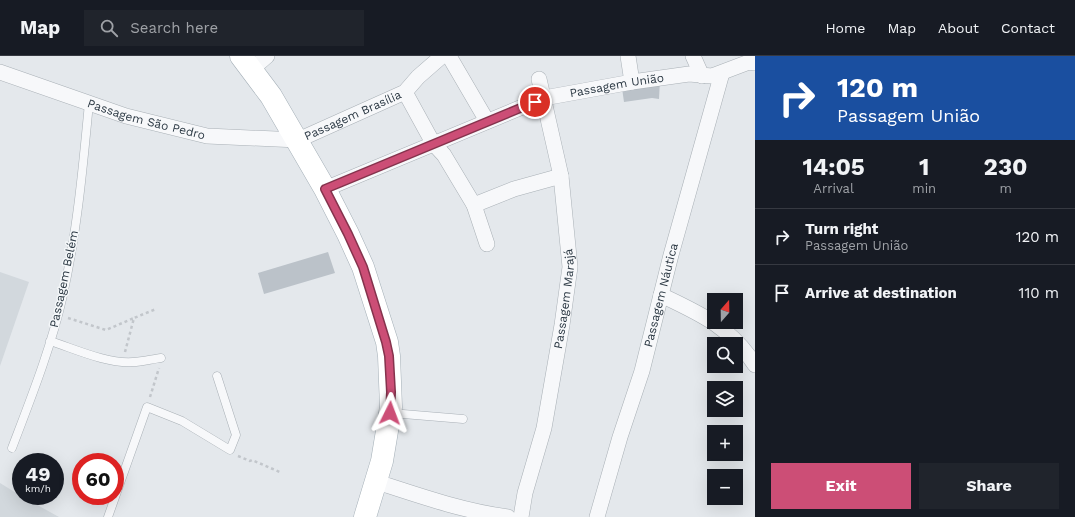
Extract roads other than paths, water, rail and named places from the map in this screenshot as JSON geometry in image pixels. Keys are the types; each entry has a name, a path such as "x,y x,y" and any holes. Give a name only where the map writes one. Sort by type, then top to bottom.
{"main road":[{"path":"254,60 272,96 325,189 348,234 363,267 386,342 389,356 391,392 390,413 377,482 365,517"}],"street":[{"name":"Passagem Brasília","path":"298,140 405,92 418,77 442,56"},
{"path":"449,56 487,121"},
{"path":"628,56 632,82"},
{"path":"693,56 702,76"},
{"name":"Passagem União","path":"325,189 544,98 632,82 689,74 712,76 752,60"},
{"name":"Passagem São Pedro","path":"0,72 126,116 207,136 298,140"},
{"name":"Passagem Náutica","path":"597,517 620,437 642,371 670,255 722,73"},
{"name":"Passagem Marajá","path":"521,517 525,493 544,428 567,295 570,267 561,176 540,79"},
{"path":"405,92 433,143 444,156 474,206 487,244"},
{"path":"474,206 514,189 561,176"},
{"path":"661,295 707,317 734,339 755,365"},
{"path":"377,482 436,501 486,514 508,517"}],"lane":[{"name":"Passagem Belém","path":"12,448 39,380 58,314 71,255 80,194 89,103"},
{"path":"50,341 99,357 122,362 134,362 161,358"},
{"path":"108,517 147,407 182,421 230,450 236,435 217,376"},
{"path":"390,413 463,419"}]}
